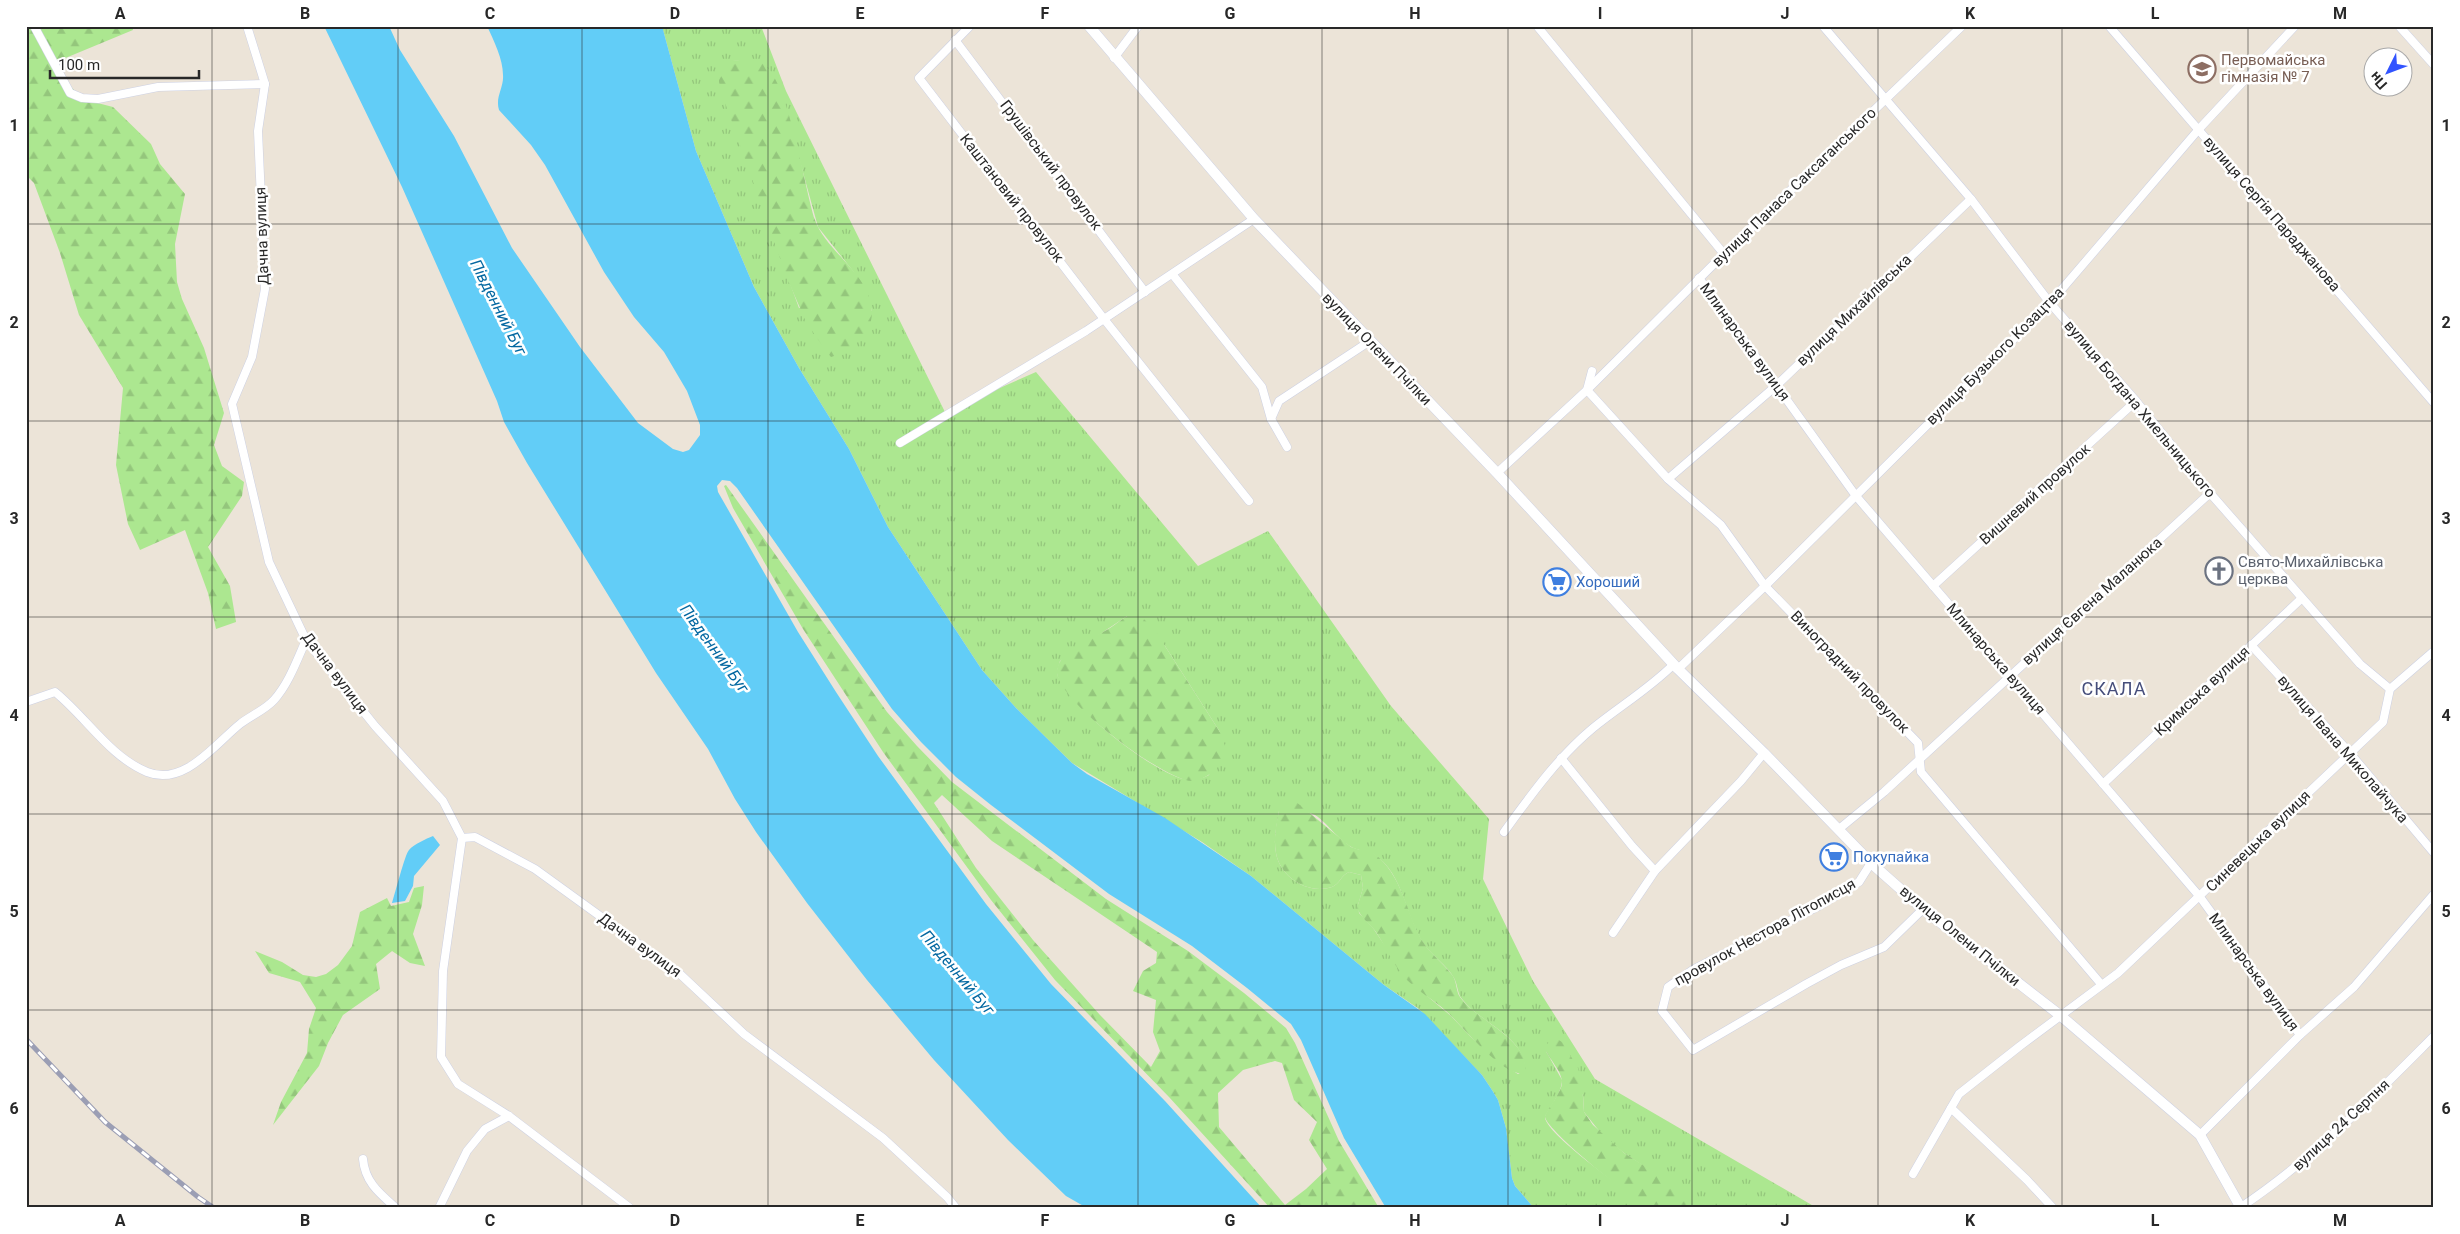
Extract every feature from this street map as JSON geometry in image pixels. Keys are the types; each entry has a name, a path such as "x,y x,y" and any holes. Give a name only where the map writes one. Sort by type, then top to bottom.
{"street":[{"path":"34,26 70,93 82,98 98,99 158,87 265,84 247,26"},
{"path":"955,40 970,26"},
{"name":"вулиця Олени Пчілки","path":"1089,26 1114,58 1254,219 1497,473 1676,666 1764,753 1871,864 1924,909 2061,1016 2200,1135 2241,1207"},
{"path":"1114,58 1138,26"},
{"path":"1537,26 1724,254"},
{"name":"вулиця Богдана Хмельницького","path":"1823,26 1971,199 2050,303 2136,401 2210,493 2360,664 2390,689"},
{"name":"вулиця Панаса Саксаганського","path":"1497,473 1587,390 1724,254 1962,26"},
{"name":"вулиця Сергія Параджанова","path":"2110,26 2434,403"},
{"name":"вулиця Бузького Козацтва","path":"1676,666 1765,586 2050,303 2199,129 2295,26"},
{"path":"2399,26 2434,65"},
{"name":"Каштановий провулок","path":"955,40 919,78 1104,319 1249,501"},
{"name":"Грушівський провулок","path":"955,40 1117,251 1145,292"},
{"name":"Дачна вулиця","path":"265,84 258,131 265,290 252,357 232,404 269,562 306,640 375,726 443,801 462,838 475,837 535,869 680,974 744,1034 883,1138 947,1197 956,1208"},
{"name":"вулиця Михайлівська","path":"1668,479 1777,384 1971,199"},
{"path":"900,443 1104,319 1173,275 1254,219"},
{"path":"1173,275 1196,307 1262,387 1271,419 1287,447"},
{"name":"Млинарська вулиця","path":"1700,278 1856,496 2200,897 2300,1036"},
{"path":"1271,419 1279,401 1370,341"},
{"path":"1587,390 1592,371"},
{"name":"Виноградний провулок","path":"1587,390 1668,479 1721,524 1765,586 1918,743 1921,772 2101,984"},
{"name":"Вишневий провулок","path":"1933,586 2136,401"},
{"name":"вулиця Євгена Маланюка","path":"1839,830 2210,493"},
{"name":"Кримська вулиця","path":"2103,784 2301,599"},
{"path":"26,702 55,692 70,704 111,748 148,772 172,776 203,758 240,724 274,701 292,674 306,640"},
{"name":"вулиця Івана Миколайчука","path":"2251,646 2349,752 2434,853"},
{"path":"2390,689 2434,651"},
{"path":"1504,832 1561,758 1594,728 1676,666"},
{"name":"Синевецька вулиця","path":"1913,1174 1959,1094 2101,984 2118,973 2200,897 2349,752 2383,722 2390,689"},
{"path":"1613,933 1655,871 1741,781 1764,753"},
{"path":"1561,758 1632,846 1655,871"},
{"path":"462,838 443,971 441,1057 458,1084 509,1116 630,1208"},
{"name":"провулок Нестора Літописця","path":"1871,864 1859,882 1827,901 1694,969 1668,987 1662,1011 1693,1050 1841,965 1884,947 1924,909"},
{"path":"2200,1135 2300,1036 2354,987 2434,894"},
{"name":"вулиця 24 Серпня","path":"2241,1207 2281,1180 2360,1110 2434,1036"},
{"path":"1951,1108 2027,1180 2053,1208"},
{"path":"439,1208 467,1151 485,1129 509,1116"},
{"path":"363,1159 364,1173 375,1189 396,1208"}],"green space":[{"path":"26,26 132,26 133,30 51,64 82,99 113,107 151,144 160,164 185,194 175,244 177,282 182,299 204,348 224,413 214,445 222,466 244,482 242,496 208,547 230,586 236,622 216,629 208,593 185,530 140,550 128,524 116,465 123,388 79,315 60,253 34,183 26,175"},
{"path":"662,26 761,26 786,91 945,412 1036,372 1198,566 1268,531 1391,706 1489,819 1483,879 1533,981 1595,1079 1817,1208 1711,1208 1689,1196 1624,1153 1604,1137 1584,1112 1583,1095 1546,1051 1562,1080 1557,1097 1545,1118 1550,1127 1575,1151 1652,1208 1534,1208 1515,1186 1512,1178 1506,1128 1498,1100 1482,1075 1419,1009 1384,985 1251,876 1202,842 1072,763 1016,708 982,670 888,527 849,449 799,368 754,287 696,151","holes":["752,60 775,81 784,103 818,227 853,271 867,294 872,311 799,308 775,242 733,61","1127,616 1165,646 1220,732 1209,775 1200,779 1183,779 1161,769 1121,742 1098,724 1073,697 1058,677 1057,671 1060,661","1279,811 1311,813 1321,819 1345,843 1359,850 1366,850 1379,858 1396,879 1411,919 1424,944 1451,973 1459,994 1470,1008 1510,1039 1518,1048 1523,1058 1525,1070 1518,1074 1499,1062 1451,1016 1408,980 1373,928 1359,913 1358,905 1363,888 1361,875 1349,872 1335,886 1323,889 1305,886 1296,882 1283,870 1276,853 1275,837"]},
{"path":"740,60 759,61 765,65 774,77 789,115 815,220 829,243 857,275 870,299 871,321 865,335 854,344 831,357 806,322 787,278 722,94 719,82 719,67 727,62"},
{"path":"726,485 887,712 952,782 1106,899 1188,951 1244,993 1286,1028 1295,1043 1339,1141 1379,1208 1270,1208 1169,1097 1055,980 991,900 883,752 803,629 733,508 724,486","holes":["942,795 992,841 1157,952 1156,963 1143,971 1133,991 1156,1000 1153,1032 1160,1051 1151,1067 1100,1015 1033,940 976,868 934,803","1275,1061 1282,1063 1294,1100 1317,1122 1309,1140 1327,1169 1306,1189 1285,1205 1219,1127 1218,1093 1243,1070"]},
{"path":"1132,614 1143,618 1156,632 1220,732 1225,746 1225,757 1215,770 1202,779 1192,781 1178,777 1159,768 1136,753 1091,717 1073,699 1061,683 1057,670 1060,662 1071,650"},
{"path":"1290,797 1351,847 1369,850 1388,867 1400,888 1422,941 1453,976 1460,997 1468,1006 1512,1041 1520,1051 1525,1061 1525,1073 1516,1073 1506,1068 1483,1049 1446,1011 1402,974 1376,932 1363,918 1357,908 1363,888 1361,875 1349,872 1337,884 1323,889 1305,886 1296,882 1283,870 1276,853 1275,835 1281,804"},
{"path":"424,886 422,905 413,934 425,966 410,963 392,951 376,964 380,989 343,1015 328,1043 319,1066 273,1125 281,1102 307,1053 309,1029 316,1008 300,982 269,973 255,951 282,962 303,975 316,977 326,974 338,965 352,946 360,912 387,898 391,906 409,902 414,888"},
{"path":"1554,1037 1562,1042 1578,1068 1582,1083 1584,1112 1593,1125 1624,1153 1711,1208 1660,1209 1644,1204 1594,1167 1561,1137 1545,1117 1562,1084 1558,1069 1546,1051 1545,1046"}],"water":[{"name":"Південний Буг","path":"324,26 389,26 400,50 454,136 512,248 580,347 638,423 673,449 683,452 689,450 700,435 700,425 687,391 664,352 634,317 604,272 545,165 531,145 499,110 498,101 503,80 503,69 498,50 487,26 662,26 696,151 754,287 799,368 849,449 888,527 982,670 1016,708 1072,763 1087,774 1165,818 1251,876 1384,985 1425,1014 1482,1075 1498,1100 1506,1128 1512,1178 1515,1186 1534,1208 1386,1208 1344,1138 1301,1040 1291,1024 1192,946 1109,894 956,777 892,709 737,488 730,481 722,480 717,486 718,492 798,632 878,756 986,904 1051,984 1165,1101 1262,1208 1087,1208 1066,1196 1008,1140 934,1060 867,980 807,903 756,832 735,799 708,749 656,673 527,463 504,422 497,401 402,187"},
{"path":"433,836 440,845 414,876 413,886 405,901 392,903 407,853 417,844"}],"railway":[{"path":"26,1039 105,1122 214,1208"}],"place":[{"name":"Первомайська гімназія № 7","path":"2202,69"},
{"name":"Свято-Михайлівська церква","path":"2219,571"},
{"name":"Хороший","path":"1557,582"},
{"name":"Покупайка","path":"1834,857"}],"district":[{"name":"СКАЛА","path":"2114,689"}]}
